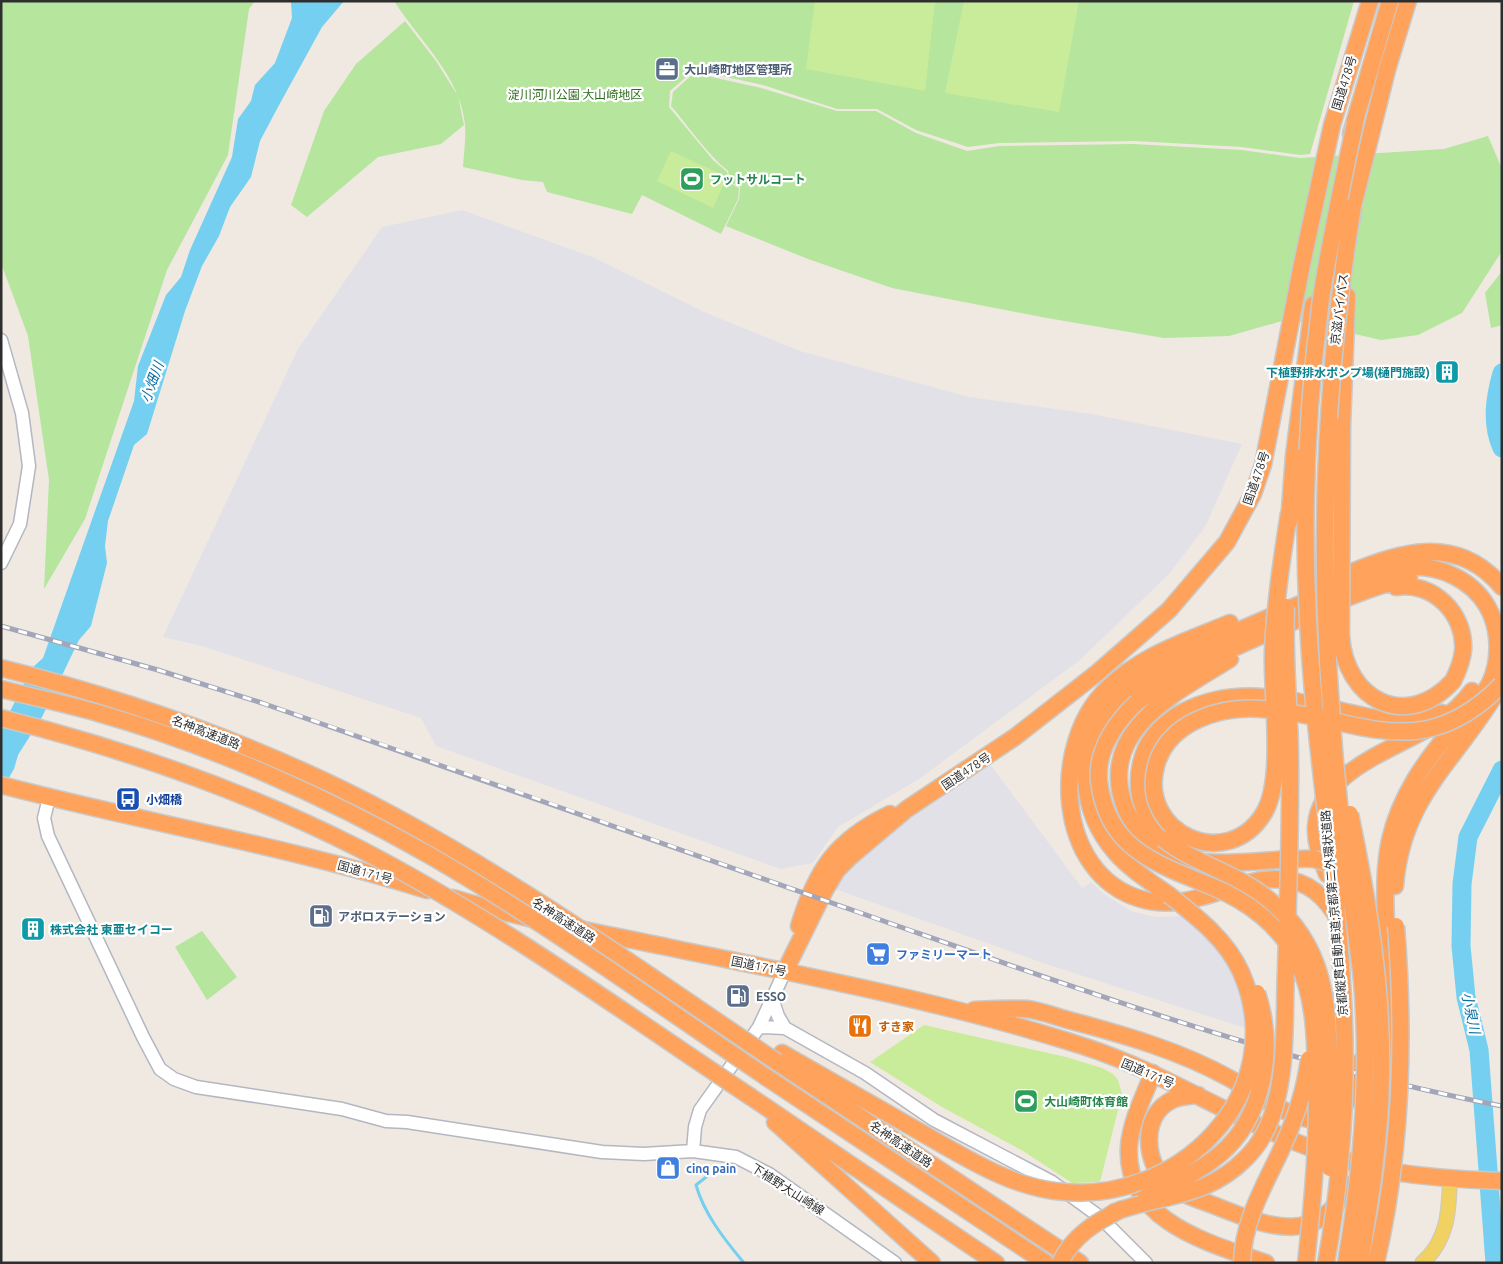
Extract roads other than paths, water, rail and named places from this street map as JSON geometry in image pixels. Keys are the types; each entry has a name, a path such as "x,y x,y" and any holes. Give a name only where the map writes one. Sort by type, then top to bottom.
{"highway":[{"name":"国道478号","path":"785,971 837,870 849,858 907,809 1015,737 1097,673 1169,610 1213,561 1240,521 1253,494 1263,464 1302,264 1332,125 1370,1"},
{"name":"京滋バイパス","path":"1315,712 1306,578 1306,486 1310,401 1322,296 1355,123 1390,1"},
{"name":"京滋バイパス","path":"1331,710 1324,545 1326,454 1337,321 1353,206 1387,70 1408,1"},
{"path":"1355,123 1339,175 1314,296 1298,418 1274,636 1273,652 1274,698 1274,708 1274,717 1274,769 1269,802 1255,824 1233,840 1208,843 1196,841 1174,829 1159,809 1155,798 1154,774 1157,762 1169,741 1200,718 1230,710 1265,709 1275,710 1284,711 1371,730 1413,731 1441,724 1469,712 1501,685"},
{"path":"1353,206 1344,356 1342,649 1355,682 1370,696 1386,704 1402,706 1419,705 1436,697 1453,681 1463,651 1459,622 1452,610 1431,592 1418,587 1403,585 1364,592"},
{"path":"1112,1213 1194,1192 1218,1181 1251,1152 1265,1133 1272,1118 1278,1094 1283,1049 1290,751 1286,624 1289,513"},
{"path":"1355,948 1326,902 1308,887 1299,883 1270,879 1243,885 1201,899 1162,902 1138,898 1116,887 1088,856 1072,818 1068,784 1069,769 1084,719 1105,690 1121,676 1151,656 1368,565 1391,558 1430,551 1464,557 1492,576 1502,587"},
{"path":"1190,653 1349,584 1380,573 1407,567 1426,567 1456,576 1477,591 1487,606 1496,632 1498,652 1490,683 1480,698 1421,768 1402,801 1395,820 1386,863 1389,1035 1383,1142"},
{"path":"1060,1263 1076,1238 1086,1229 1112,1213 1190,1175 1221,1154 1243,1128 1251,1114 1257,1100 1265,1064 1266,1045 1262,1006 1248,970 1238,954 1211,924 1138,873 1115,852 1097,824 1086,791 1086,762 1097,728 1112,705 1283,626 1364,592 1414,577 1430,578 1456,588 1466,596 1481,616 1487,638 1488,651 1482,675 1467,698 1439,722 1352,770 1332,789 1322,802 1316,826 1318,843 1326,872 1344,914 1355,948 1365,990 1366,1039 1356,1144"},
{"path":"1268,607 1190,653 1134,696 1111,732 1100,763 1101,793 1112,822 1120,835 1142,856 1172,871 1214,888 1251,908 1279,932 1304,975 1312,1008 1316,1062 1316,1157 1306,1263"},
{"path":"1283,626 1151,712 1132,733 1125,746 1120,767 1120,788 1123,802 1135,826 1154,845 1179,858 1217,862 1277,858 1314,859 1333,864 1346,871 1364,891 1378,919 1387,958"},
{"name":"名神高速道路","path":"1,668 90,692 158,714 315,777 395,816 466,857 654,979 780,1057 1080,1263"},
{"path":"1376,1263 1391,1178 1400,1076 1400,994 1395,904 1399,853 1416,807 1501,685"},
{"name":"名神高速道路","path":"1,689 99,714 169,736 273,778 380,829 428,855 512,907 1046,1263"},
{"path":"1321,1263 1330,1182 1330,1134 1328,1020 1326,999 1316,962 1300,932 1280,909 1255,889 1173,846 1153,827 1140,799 1140,767 1145,751 1160,728 1191,708 1229,696 1268,697 1377,720 1401,721 1434,716 1467,698"},
{"path":"1331,710 1370,921 1381,1035 1378,1133 1372,1193 1360,1263"},
{"name":"京都縦貫自動車道;京都第二外環状道路","path":"1331,710 1345,856 1362,983 1364,1046 1364,1125 1346,1263"},
{"name":"京都縦貫自動車道;京都第二外環状道路","path":"1315,712 1339,938 1345,1046 1345,1092 1340,1172 1326,1263"},
{"path":"1,718 79,738 191,775 246,797 359,849 476,916 751,1097 996,1263"},
{"name":"国道171号","path":"1,785 337,864 484,907 785,971 954,1010 1085,1046 1153,1073 1297,1143 1354,1163 1385,1171 1502,1182"},
{"path":"780,1057 943,1145 1017,1182 1054,1191 1091,1192 1128,1186 1162,1172 1192,1154 1218,1131 1236,1103 1248,1073 1253,1040 1251,1006 1241,973 1232,956 1208,926 1169,895"},
{"path":"1242,1263 1244,1243 1251,1214 1292,1127 1308,1069 1310,1044 1309,1016 1296,959"},
{"path":"954,1010 1029,1009 1128,1036 1220,1073 1287,1113 1316,1120 1334,1114 1351,1098 1366,1039"},
{"path":"1153,1073 1134,1124 1129,1145 1132,1176 1140,1194 1151,1209 1165,1221 1180,1229 1266,1263"},
{"path":"1198,1096 1172,1100 1155,1116 1150,1128 1149,1141 1154,1164 1159,1174 1177,1190 1265,1224 1290,1228 1318,1220 1331,1212 1348,1185"},
{"path":"751,1097 790,1137 879,1213 932,1263"},
{"path":"1321,1263 1352,1246 1362,1235 1370,1221 1377,1190"}],"main road":[{"path":"1422,1263 1432,1254 1446,1224 1458,1179"}],"street":[{"path":"1,340 22,413 29,466 20,524 1,563"},
{"name":"下植野大山崎線","path":"44,796 44,818 48,836 160,1068 174,1079 224,1092 342,1109 386,1121 425,1124 602,1152 644,1154 693,1151 736,1157 752,1165 895,1263"},
{"path":"693,1151 695,1128 700,1110 759,1027 785,971"},
{"path":"772,998 778,1016 785,1028"},
{"path":"759,1027 785,1028 865,1073 934,1120 1052,1182 1100,1217 1146,1263"}],"water":[{"name":"小畑川","path":"291,1 344,1 322,27 278,107 260,141 251,177 230,207 219,236 202,266 185,311 147,434 134,445 108,521 105,546 107,563 91,626 79,640 42,717 18,755 14,769 1,791 1,729 32,668 43,658 134,401 138,366 166,295 181,277 190,250 232,157 238,119 251,101 255,85 275,63 292,18"}],"waterway":[{"name":"小泉川","path":"1502,373 1495,410 1496,429 1502,448"},
{"name":"小泉川","path":"1495,1263 1479,1050 1466,997 1461,946 1462,884 1468,837 1502,770"},
{"path":"715,1170 696,1185 710,1216 744,1263"}],"railway":[{"path":"1,626 158,670 262,703 1130,1006 1351,1072 1502,1106"}],"place":[{"name":"大山崎町地区管理所","path":"667,69"},
{"name":"フットサルコート","path":"692,179"},
{"name":"下植野排水ポンプ場(樋門施設)","path":"1447,372"},
{"name":"小畑橋","path":"128,799"},
{"name":"アポロステーション","path":"321,916"},
{"name":"株式会社 東亜セイコー","path":"33,929"},
{"name":"ファミリーマート","path":"878,954"},
{"name":"ESSO","path":"738,996"},
{"name":"すき家","path":"860,1026"},
{"name":"大山崎町体育館","path":"1026,1101"},
{"name":"cinq pain","path":"668,1168"}],"park label":[{"name":"淀川河川公園 大山崎地区","path":"575,94"}]}
